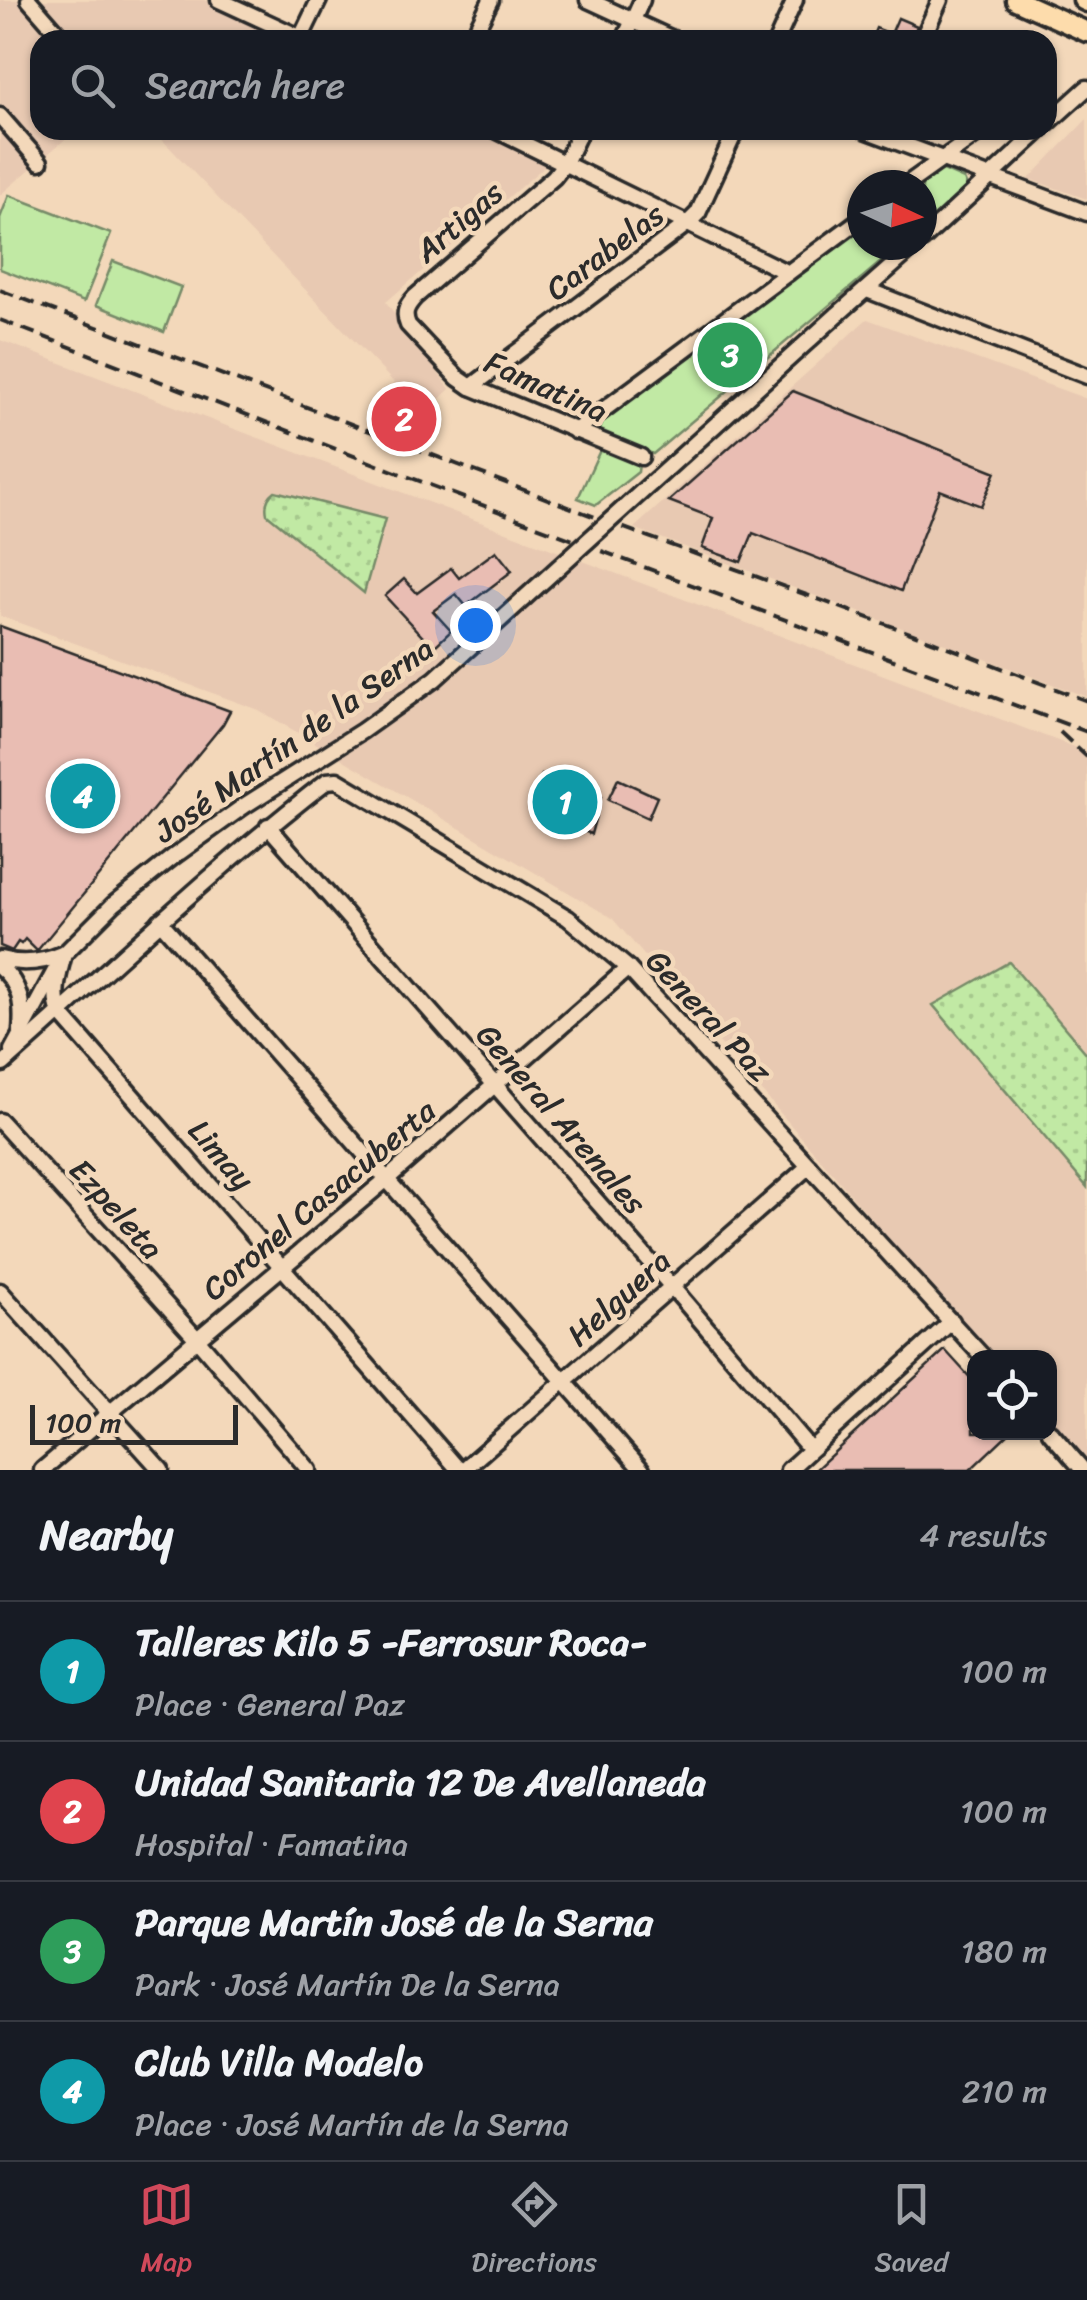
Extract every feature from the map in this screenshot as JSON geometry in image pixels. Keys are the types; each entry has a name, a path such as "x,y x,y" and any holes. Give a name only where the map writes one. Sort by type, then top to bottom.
{"main road":[{"path":"1016,0 1087,32"}],"street":[{"path":"28,0 55,30"},
{"path":"219,0 284,30"},
{"path":"307,30 319,0"},
{"path":"477,30 491,0"},
{"path":"588,0 654,30"},
{"path":"628,30 642,0"},
{"path":"781,30 795,0"},
{"path":"926,30 940,0"},
{"path":"1057,115 1087,88"},
{"path":"0,116 40,162"},
{"path":"517,140 788,272"},
{"name":"Artigas","path":"406,307 554,176 576,140"},
{"name":"Carabelas","path":"471,388 688,223 698,213 731,140"},
{"path":"896,140 1087,213"},
{"path":"927,170 970,140"},
{"path":"937,226 1028,142"},
{"path":"575,432 847,229"},
{"name":"José Martín de la Serna","path":"1,1066 64,954 114,904 244,806 362,731 434,679 900,260"},
{"path":"867,290 1087,376"},
{"name":"Famatina","path":"406,307 404,317 408,326 471,388 641,456"},
{"name":"José Martín de la Serna","path":"1,1066 268,826 327,781 337,780"},
{"name":"General Paz","path":"337,780 568,918 628,968 977,1350"},
{"name":"General Arenales","path":"268,826 810,1450"},
{"path":"160,921 642,1470"},
{"path":"0,959 35,962 64,954"},
{"path":"60,1013 57,981 64,954"},
{"path":"0,967 18,987 22,1000 20,1036"},
{"name":"Coronel Casacuberta","path":"42,1470 387,1179 628,968"},
{"name":"Limay","path":"60,1013 461,1470"},
{"name":"Ezpeleta","path":"0,1122 309,1470"},
{"name":"Helguera","path":"461,1470 809,1166"},
{"path":"0,1291 161,1470"},
{"path":"788,1470 952,1321"},
{"path":"1057,1440 1083,1470"}],"shaded area":[{"path":"0,0 204,0 269,30 30,30 30,140 64,140 0,195"},
{"path":"1087,119 1087,199 1029,179"},
{"path":"163,140 508,140 552,160 386,302 450,389 424,414"},
{"path":"867,319 1087,399 1087,697 634,528"},
{"path":"0,340 1087,752 1087,1468 1057,1433 1057,1350 985,1350 612,918 259,710 0,616"}],"green space":[{"path":"939,168 964,179 967,186 937,213 937,170"},
{"path":"9,195 111,234 84,302 0,269 0,218"},
{"path":"847,235 847,260 883,260 653,454 602,433 604,420"},
{"path":"113,261 181,287 164,332 96,305"},
{"path":"602,446 639,463 638,472 596,505 578,498"},
{"path":"275,491 385,519 364,593 267,514 267,501"},
{"path":"1009,962 1087,1054 1087,1187 933,1005"}],"building":[{"path":"898,18 917,26 915,30 893,30"},
{"path":"793,391 996,472 981,506 940,490 901,591 753,533 741,562 702,548 713,518 669,501"},
{"path":"496,551 512,571 466,606 456,594 433,611 451,631 433,648 385,596 404,579 417,593 451,568 459,578"},
{"path":"0,626 230,711 37,951 25,939 12,951 0,946"},
{"path":"542,775 601,797 591,834 529,808"},
{"path":"618,779 657,797 648,818 608,800"},
{"path":"945,1350 967,1374 967,1440 1002,1440 970,1470 815,1470"}],"railway":[{"path":"0,290 1087,701"},
{"path":"0,320 1087,732"},
{"path":"1060,732 1087,757"}],"place":[{"name":"Parque Martín José de la Serna","path":"730,355"},
{"name":"Unidad Sanitaria 12 De Avellaneda","path":"404,419"},
{"name":"Club Villa Modelo","path":"83,796"},
{"name":"Talleres Kilo 5 -Ferrosur Roca-","path":"565,802"}]}
